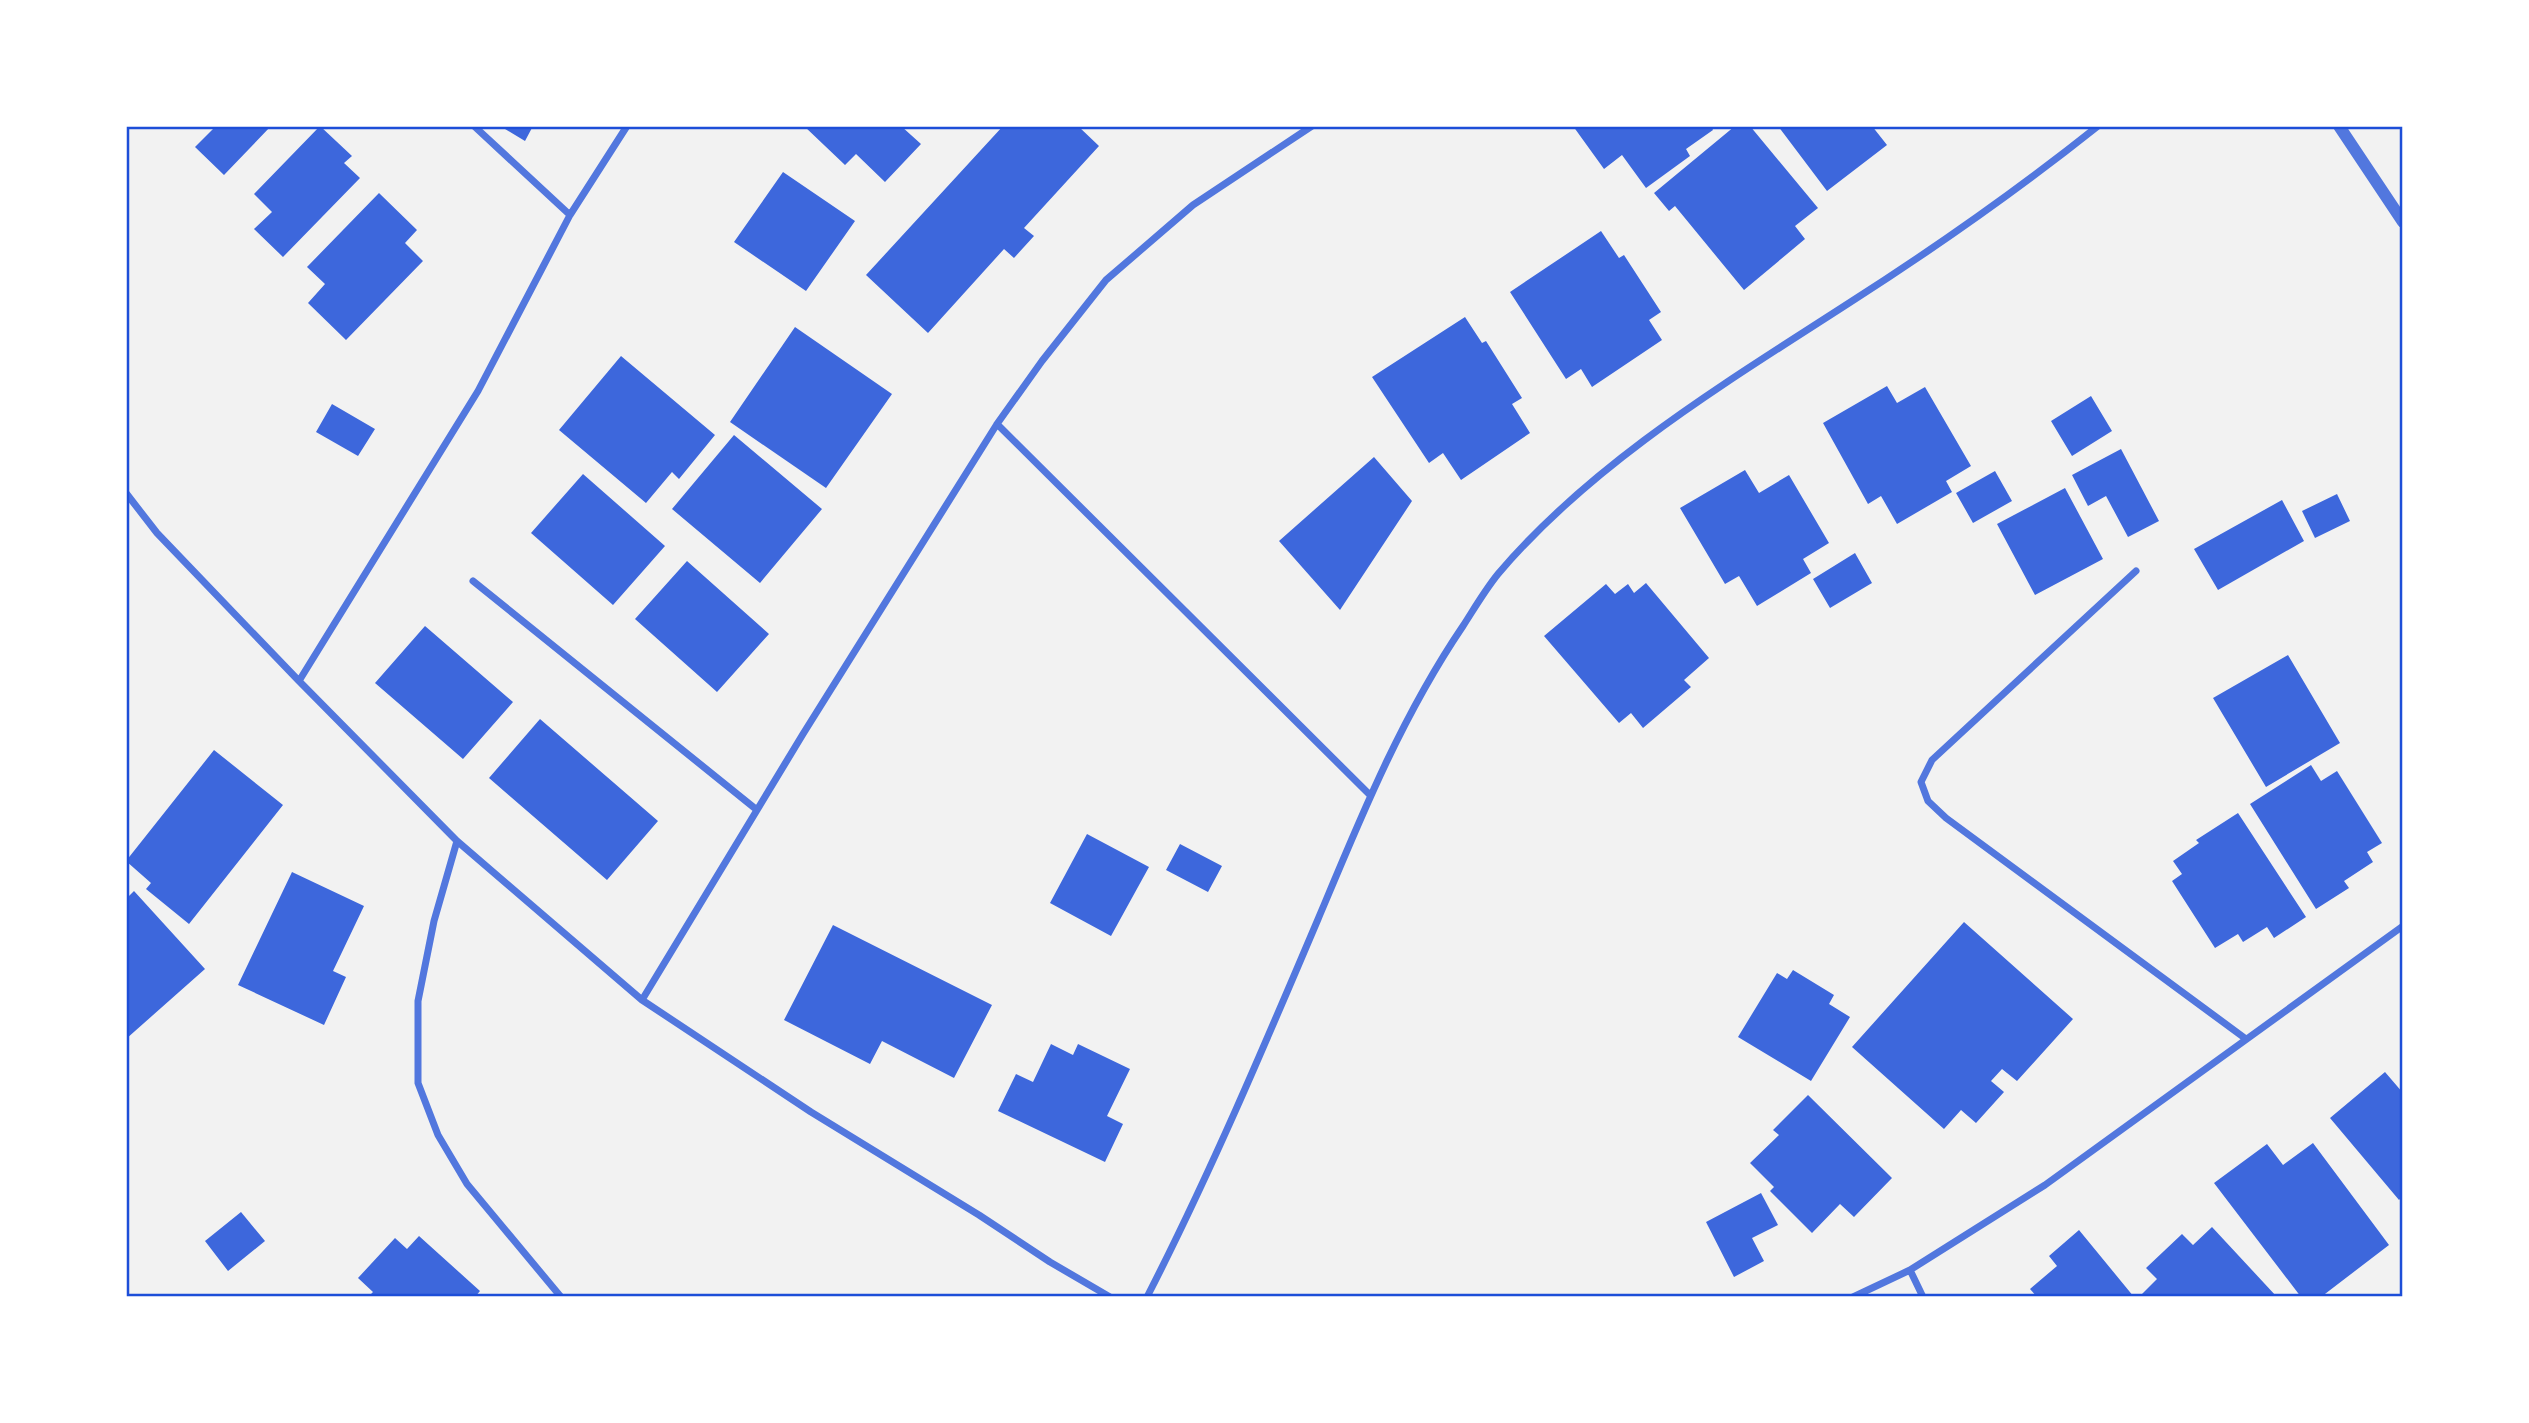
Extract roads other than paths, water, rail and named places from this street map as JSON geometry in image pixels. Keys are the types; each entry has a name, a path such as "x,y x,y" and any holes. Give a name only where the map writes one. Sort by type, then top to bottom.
{"street":[{"path":"474,126 570,215"},
{"path":"299,681 478,391 570,215 627,126"},
{"path":"642,1000 997,424 1042,361 1106,280 1193,205 1312,126"},
{"path":"1147,1297 1196,1198 1370,795 1433,671 1497,576 1568,501 1669,422 1763,357 1852,302 1945,239 2098,126"},
{"path":"2339,126 2403,222"},
{"path":"997,424 1370,795"},
{"path":"126,493 157,533 457,841 642,1000 811,1112 1110,1297"},
{"path":"2136,571 1932,760 1921,782 1928,801 1946,818 2246,1039"},
{"path":"473,581 757,810"},
{"path":"457,841 434,921 418,1001 418,1083 438,1135 467,1184 561,1297"},
{"path":"1853,1297 1910,1270 2045,1185 2403,926"},
{"path":"1910,1270 1923,1297"}]}
